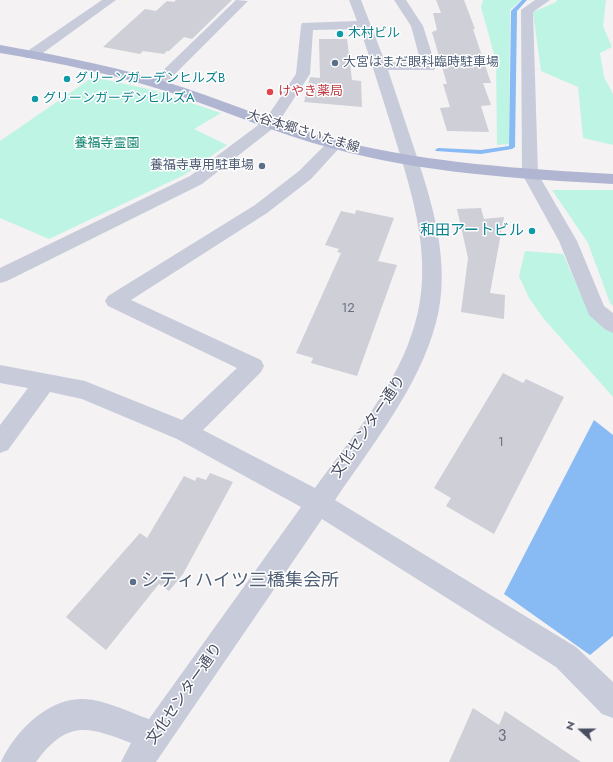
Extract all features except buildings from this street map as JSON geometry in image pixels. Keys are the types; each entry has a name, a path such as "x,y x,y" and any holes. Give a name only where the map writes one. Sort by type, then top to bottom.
{"main road":[{"name":"大谷本郷さいたま線","path":"0,49 120,74 157,84 335,144 410,160 489,171 613,179"}],"street":[{"path":"31,55 110,0"},
{"path":"157,84 242,0"},
{"name":"文化センター通り","path":"137,762 379,417 402,381 426,323 432,293 433,266 431,238 410,160 365,25 355,0"},
{"path":"379,66 429,67 417,26 400,0"},
{"path":"544,0 528,10 530,174 568,241 596,310 613,325"},
{"path":"0,276 196,180 271,123 303,74 307,26 365,25"},
{"path":"184,432 253,366 115,301 262,209 304,176 335,144"},
{"path":"0,374 85,390 184,432 318,503 566,657 613,703"},
{"path":"0,443 45,382"},
{"path":"17,762 22,753 41,732 62,718 79,714 100,718 155,737"}],"green space":[{"path":"483,0 521,0 510,10 509,144 497,145 496,61 481,7"},
{"path":"557,0 606,0 603,26 612,47 600,53 604,77 613,94 613,145 583,138 578,87 541,71 533,12 556,2"},
{"name":"養福寺霊園","path":"93,77 153,90 221,113 194,129 227,145 184,175 49,239 0,218 0,141"},
{"path":"552,190 613,190 613,306 610,303 588,243"},
{"path":"525,251 563,254 587,308 613,332 613,397 544,319 529,298 519,276"}],"water":[{"path":"594,420 613,435 613,636 590,655 504,594"}],"waterway":[{"path":"438,150 481,152 512,147 514,11 525,0"}],"place":[{"name":"木村ビル","path":"340,34"},
{"name":"大宮はまだ眼科臨時駐車場","path":"335,63"},
{"name":"グリーンガーデンヒルズB","path":"67,79"},
{"name":"けやき薬局","path":"270,92"},
{"name":"グリーンガーデンヒルズA","path":"35,99"},
{"name":"養福寺専用駐車場","path":"262,166"},
{"name":"和田アートビル","path":"532,231"},
{"name":"シティハイツ三橋集会所","path":"133,582"}]}
